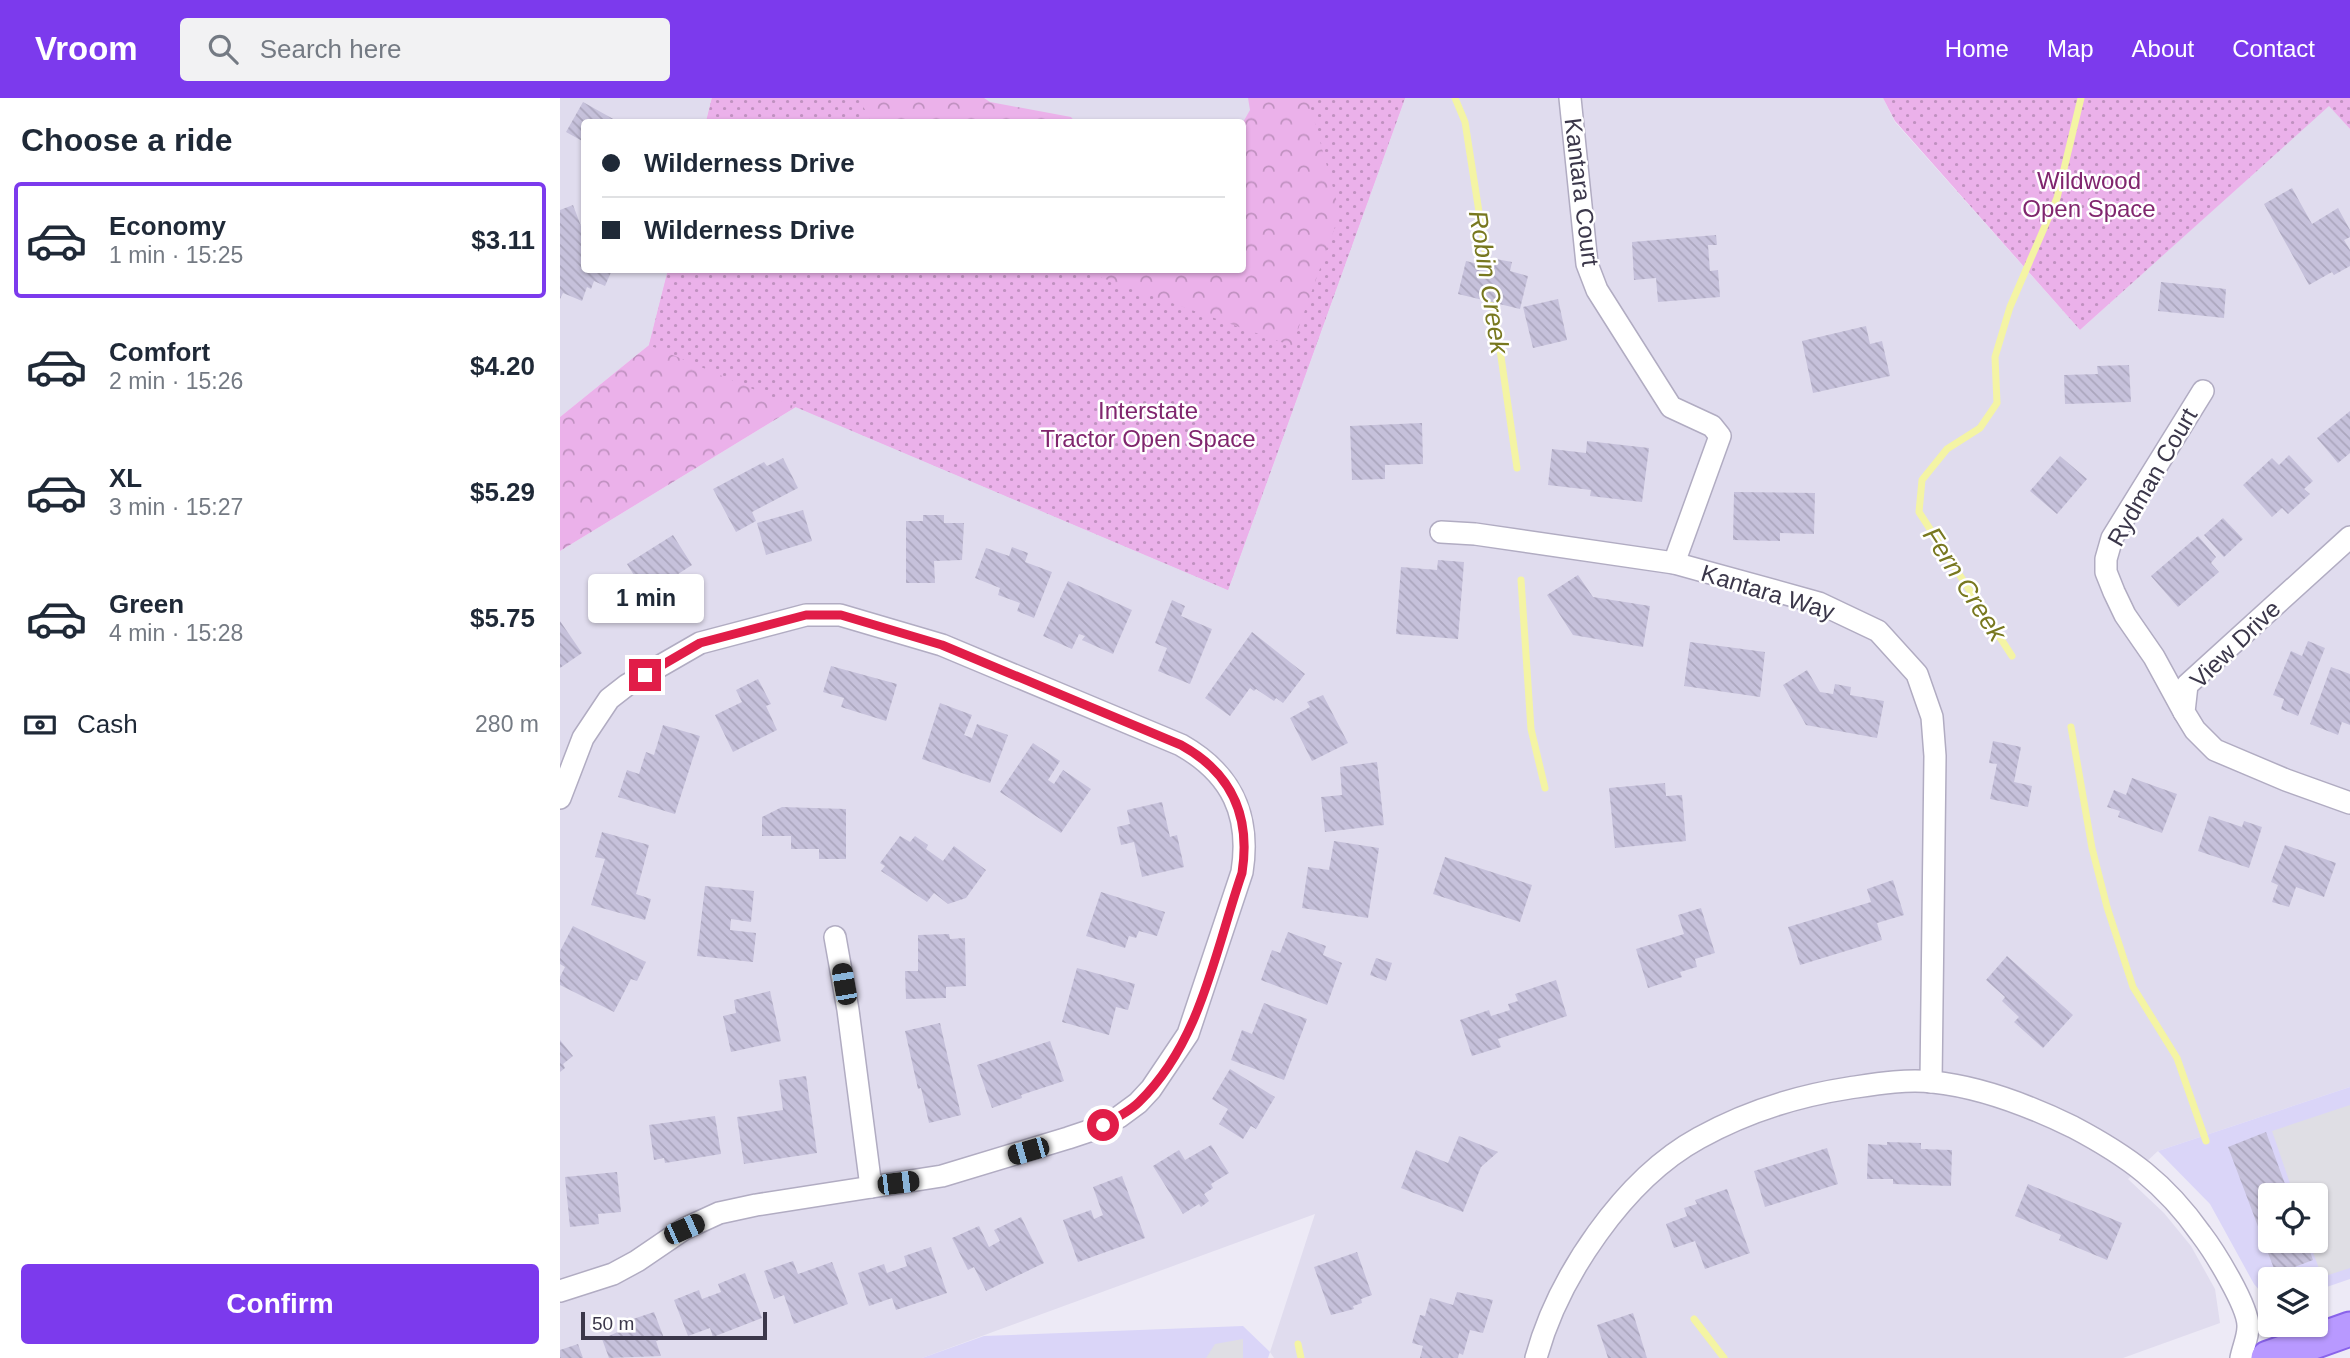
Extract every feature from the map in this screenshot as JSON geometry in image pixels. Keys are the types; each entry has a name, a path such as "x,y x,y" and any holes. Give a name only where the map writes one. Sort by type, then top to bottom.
{"main road":[{"path":"2268,1358 2350,1329"}],"street":[{"name":"Kantara Court","path":"1570,98 1587,264 1597,290 1671,407 1712,426 1720,436 1674,563"},
{"name":"Rydman Court","path":"2184,712 2154,657 2126,615 2106,572 2106,559 2112,538 2203,391"},
{"name":"Kantara Way","path":"1441,532 1475,534 1674,563 1819,603 1878,631 1916,674 1932,717 1935,756 1931,1082"},
{"name":"View Drive","path":"2350,537 2187,685 2184,712 2195,730 2215,750 2350,803"},
{"path":"560,798 583,737 610,699 627,685 700,643 806,615 841,615 942,645 1181,745 1211,766 1224,780 1241,816 1245,853 1242,873 1192,1023 1178,1052 1151,1089 1131,1109 1092,1130 942,1176 719,1213 684,1229 613,1274 560,1291"},
{"path":"835,937 848,1010 871,1187"},
{"path":"1536,1358 1554,1306 1576,1265 1602,1226 1630,1194 1684,1147 1739,1118 1823,1092 1880,1083 1931,1082 1969,1088 2042,1112 2107,1145 2138,1165 2171,1196 2194,1224 2233,1285 2249,1325 2241,1358"}],"shaded area":[{"path":"560,98 712,98 707,119 581,119 581,273 667,273 649,345 560,417"},
{"path":"859,98 1308,98 1246,260 1246,119 870,119"},
{"path":"1405,98 1883,98 1895,122 2080,330 2329,105 2350,129 2350,1087 2158,1151 2128,1179 2164,1213 2191,1246 2215,1289 2220,1323 2123,1358 1274,1358 1270,1352 1315,1214 922,1358 560,1358 560,551 796,407 1228,590"},
{"path":"2350,1087 2350,1279 2328,1287 2328,1267 2258,1267 2258,1289 2210,1204 2158,1151"},
{"path":"2350,1105 2350,1268 2328,1275 2328,1267 2318,1267 2313,1253 2328,1253 2328,1183 2290,1183 2272,1131"},
{"path":"1243,1326 1270,1352 1268,1358 922,1358 984,1336"},
{"path":"1243,1339 1243,1358 1206,1358 1215,1344"}],"green space":[{"path":"712,98 984,98 990,102 1073,119 707,119"},
{"path":"712,98 859,98 870,119 707,119"},
{"name":"Interstate Tractor Open Space","path":"1248,98 1405,98 1228,590 796,407 560,551 560,417 649,345 667,273 1246,273 1245,119 1250,110"},
{"name":"Interstate Tractor Open Space","path":"1308,98 1405,98 1228,590 649,345 667,273 1088,273 1292,346 1340,213"},
{"name":"Wildwood Open Space","path":"1883,98 2350,98 2350,129 2329,106 2080,330 1895,121"}],"building":[{"path":"583,102 613,119 581,119 581,140 566,132"},
{"path":"2292,188 2312,224 2338,208 2350,230 2350,237 2344,240 2350,250 2350,266 2334,275 2332,272 2309,285 2264,204"},
{"path":"573,205 581,226 581,273 611,273 605,286 594,281 591,289 587,287 582,301 563,293 560,299 560,210"},
{"path":"1716,235 1717,245 1708,245 1710,271 1718,270 1720,297 1658,302 1656,278 1634,280 1632,242"},
{"path":"1496,259 1512,262 1510,271 1528,276 1520,309 1458,294 1466,261 1494,268"},
{"path":"2161,282 2226,289 2224,318 2158,311"},
{"path":"1558,299 1567,340 1533,348 1523,307"},
{"path":"1866,326 1870,344 1882,341 1890,376 1813,393 1802,341"},
{"path":"2129,365 2131,402 2065,404 2064,375 2098,374 2097,366"},
{"path":"2350,411 2350,453 2338,463 2317,438"},
{"path":"1422,423 1423,464 1385,465 1385,479 1352,480 1350,426"},
{"path":"1587,441 1649,448 1642,502 1590,496 1591,490 1548,485 1552,449 1586,453"},
{"path":"2289,455 2313,481 2304,489 2310,494 2288,514 2282,508 2272,517 2243,485 2272,458 2279,465"},
{"path":"2060,456 2087,479 2057,514 2030,491"},
{"path":"783,458 798,488 752,512 756,521 736,532 713,489 764,462 767,466"},
{"path":"1734,492 1815,493 1814,534 1780,533 1780,541 1733,540"},
{"path":"803,510 812,541 766,555 757,523"},
{"path":"923,515 944,515 944,523 964,523 962,560 934,561 935,583 906,583 906,521 923,521"},
{"path":"2223,518 2243,539 2224,557 2204,535"},
{"path":"673,535 692,565 672,578 684,597 658,614 627,564"},
{"path":"2198,536 2216,557 2211,563 2219,572 2178,607 2151,576"},
{"path":"1012,547 1028,553 1025,562 1052,572 1034,618 1017,611 1020,603 998,595 1000,588 975,578 986,548 1009,556"},
{"path":"1438,560 1464,562 1458,639 1396,634 1401,567 1437,570"},
{"path":"1578,575 1593,597 1650,606 1643,647 1573,635 1547,595"},
{"path":"1068,581 1132,610 1113,654 1082,640 1085,636 1079,634 1072,649 1043,636"},
{"path":"1172,600 1185,606 1181,616 1212,629 1190,684 1158,671 1167,648 1155,643"},
{"path":"560,621 582,653 560,668"},
{"path":"1252,632 1305,674 1283,703 1250,688 1230,716 1205,698"},
{"path":"2308,641 2325,648 2298,716 2281,709 2284,699 2273,695 2291,651 2302,656"},
{"path":"1690,642 1765,652 1760,697 1684,686"},
{"path":"831,666 897,684 886,721 841,707 844,698 823,692"},
{"path":"2331,667 2350,674 2350,725 2342,722 2338,735 2310,724"},
{"path":"1807,670 1820,692 1833,694 1835,684 1851,687 1850,695 1884,701 1877,738 1806,725 1783,685"},
{"path":"758,679 771,704 766,706 777,730 733,752 715,715 742,702 736,690"},
{"path":"1323,695 1348,743 1312,761 1290,718 1310,707 1307,702"},
{"path":"940,703 972,715 964,735 972,738 977,724 1008,735 990,783 922,759"},
{"path":"663,725 700,736 675,814 618,797 627,770 639,774 646,752 654,755"},
{"path":"1993,741 2021,747 2014,782 2032,786 2028,807 1990,799 1997,764 1989,763"},
{"path":"1033,743 1060,761 1048,780 1054,784 1063,770 1091,789 1061,833 1000,792"},
{"path":"1377,762 1384,825 1325,832 1321,797 1342,795 1340,767"},
{"path":"2132,778 2177,794 2162,833 2118,817 2120,811 2107,807 2114,790 2126,795"},
{"path":"1665,783 1666,796 1682,795 1686,841 1615,848 1609,788"},
{"path":"1162,802 1170,837 1177,835 1184,867 1142,877 1134,842 1121,845 1117,827 1130,824 1127,810"},
{"path":"782,807 846,809 846,859 819,859 819,849 791,849 791,836 762,836 762,817"},
{"path":"2209,816 2242,827 2244,821 2262,827 2249,868 2198,851"},
{"path":"602,832 649,845 636,894 651,899 645,920 591,905 605,859 595,857"},
{"path":"900,836 910,842 915,836 928,845 926,849 943,861 954,846 986,870 966,898 948,904 934,893 927,902 881,871 885,866 880,863"},
{"path":"1334,841 1379,848 1368,918 1302,908 1308,867 1329,870"},
{"path":"2285,845 2336,863 2324,897 2296,887 2289,907 2272,902 2278,885 2271,882"},
{"path":"1445,857 1532,885 1520,922 1433,894"},
{"path":"1893,880 1904,915 1877,923 1882,940 1800,965 1788,927 1871,902 1867,889"},
{"path":"705,886 754,891 751,922 731,919 730,930 756,933 753,962 697,956"},
{"path":"1101,892 1165,912 1157,936 1139,931 1136,938 1129,936 1125,948 1086,936"},
{"path":"1701,908 1715,953 1695,959 1697,967 1680,972 1682,977 1648,988 1636,949 1684,934 1678,915"},
{"path":"573,926 646,962 637,981 631,979 614,1012 560,985 560,977 565,967 560,964 560,951"},
{"path":"1288,932 1326,946 1323,955 1342,963 1327,1005 1261,980 1272,950 1280,953"},
{"path":"949,934 950,939 965,938 966,986 946,987 946,998 906,999 905,971 918,971 918,935"},
{"path":"2007,956 2073,1015 2043,1048 2014,1022 2019,1017 2002,1001 2005,997 1986,980"},
{"path":"1376,958 1392,963 1386,981 1370,975"},
{"path":"1077,968 1135,984 1128,1010 1116,1007 1109,1035 1062,1022"},
{"path":"1556,980 1567,1016 1498,1039 1501,1047 1472,1056 1460,1020 1489,1010 1491,1016 1510,1010 1508,1004 1518,1001 1515,994"},
{"path":"770,991 781,1041 731,1052 723,1016 736,1013 734,1000"},
{"path":"1264,1003 1307,1019 1284,1080 1231,1060 1242,1030 1252,1034"},
{"path":"940,1023 961,1115 929,1123 905,1031"},
{"path":"560,1040 573,1056 563,1064 565,1068 560,1072"},
{"path":"1050,1041 1064,1081 992,1108 977,1065"},
{"path":"1230,1069 1275,1097 1256,1129 1251,1126 1243,1139 1219,1124 1228,1109 1212,1099"},
{"path":"806,1076 817,1153 744,1164 737,1117 783,1110 779,1080"},
{"path":"715,1116 721,1154 665,1163 664,1158 654,1160 649,1125"},
{"path":"2266,1132 2285,1183 2258,1183 2258,1226 2228,1147"},
{"path":"1459,1136 1498,1152 1481,1167 1463,1212 1401,1188 1416,1150 1448,1163"},
{"path":"1887,1142 1921,1143 1921,1149 1952,1150 1951,1186 1893,1184 1893,1179 1867,1179 1868,1144 1887,1145"},
{"path":"1211,1145 1229,1173 1211,1184 1213,1188 1204,1194 1209,1201 1183,1214 1153,1166 1179,1150 1185,1160"},
{"path":"1827,1148 1838,1184 1765,1207 1754,1171"},
{"path":"617,1172 621,1212 598,1214 599,1224 570,1227 565,1177"},
{"path":"1122,1176 1145,1238 1078,1262 1063,1220 1091,1210 1094,1219 1103,1215 1093,1187"},
{"path":"2028,1184 2122,1223 2107,1260 2059,1240 2061,1235 2015,1216"},
{"path":"1727,1189 1750,1253 1705,1269 1695,1241 1674,1248 1666,1224 1687,1216 1684,1208 1697,1204 1695,1200"},
{"path":"1021,1217 1044,1263 986,1291 974,1267 968,1270 952,1238 979,1226 989,1247 1000,1241 994,1230"},
{"path":"931,1247 947,1293 896,1310 892,1298 869,1306 858,1273 884,1264 887,1273 907,1266 904,1256"},
{"path":"1357,1252 1372,1295 1361,1299 1362,1303 1353,1306 1354,1309 1331,1315 1314,1267"},
{"path":"2268,1253 2310,1253 2313,1260 2294,1267 2273,1267"},
{"path":"793,1261 798,1274 832,1262 848,1304 794,1324 784,1295 774,1299 764,1271"},
{"path":"745,1273 762,1318 713,1337 710,1328 688,1336 674,1300 699,1290 702,1299 721,1292 718,1284"},
{"path":"1457,1292 1493,1300 1483,1333 1470,1330 1463,1355 1459,1353 1458,1358 1420,1358 1423,1346 1412,1343 1420,1315 1425,1316 1430,1298 1453,1305"},
{"path":"654,1312 664,1338 656,1341 661,1356 609,1358 602,1339 629,1327 627,1321"},
{"path":"1633,1313 1647,1358 1608,1358 1597,1325"},
{"path":"578,1344 583,1358 560,1358 560,1350"}],"waterway":[{"name":"Robin Creek","path":"1455,98 1465,122 1489,276"},
{"name":"Fern Creek","path":"2012,656 1919,512 1922,480 1947,449 1980,428 1997,403 1995,357 2010,307 2057,198 2081,98"},
{"name":"Robin Creek","path":"1492,294 1517,468"},
{"name":"Robin Creek","path":"1521,580 1531,729 1545,788"},
{"name":"Fern Creek","path":"2071,727 2092,848 2107,907 2133,987 2177,1058 2206,1141"},
{"name":"Robin Creek","path":"1694,1319 1724,1358"},
{"path":"1298,1344 1301,1358"}],"route":[{"path":"645,675 700,643 806,615 841,615 942,645 1181,745 1211,766 1224,780 1241,816 1245,853 1242,873 1188,1034 1166,1070 1138,1103 1103,1125"}]}
